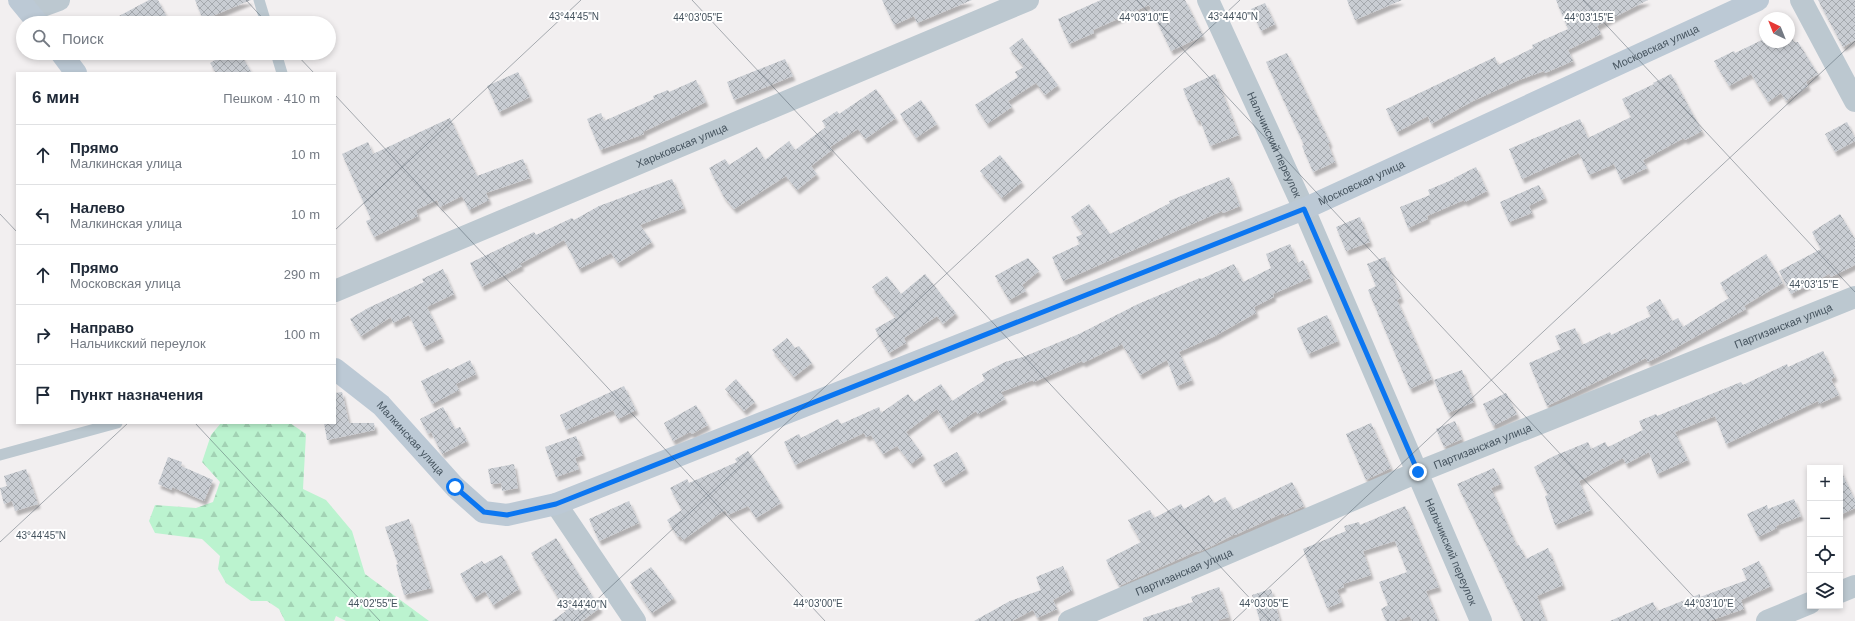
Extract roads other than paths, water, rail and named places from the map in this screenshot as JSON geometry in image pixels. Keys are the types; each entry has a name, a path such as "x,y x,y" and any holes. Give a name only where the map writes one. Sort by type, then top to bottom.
{"street":[{"path":"29,11 60,0"},
{"name":"Харьковская улица","path":"336,292 1028,0"},
{"name":"Нальчикский переулок","path":"1208,0 1304,209 1481,621"},
{"name":"Московская улица","path":"507,515 556,504 1304,209 1758,0"},
{"path":"1801,0 1855,101"},
{"path":"66,60 75,72"},
{"name":"Партизанская улица","path":"1069,621 1418,472 1855,297"},
{"name":"Малкинская улица","path":"336,370 381,405 455,487 469,500 484,512 507,515"},
{"path":"556,504 635,621"},
{"path":"1843,591 1855,586"},
{"path":"1767,621 1807,605"}],"lane":[{"path":"259,0 264,16"},
{"path":"278,60 282,72"},
{"path":"0,455 113,424"}]}
